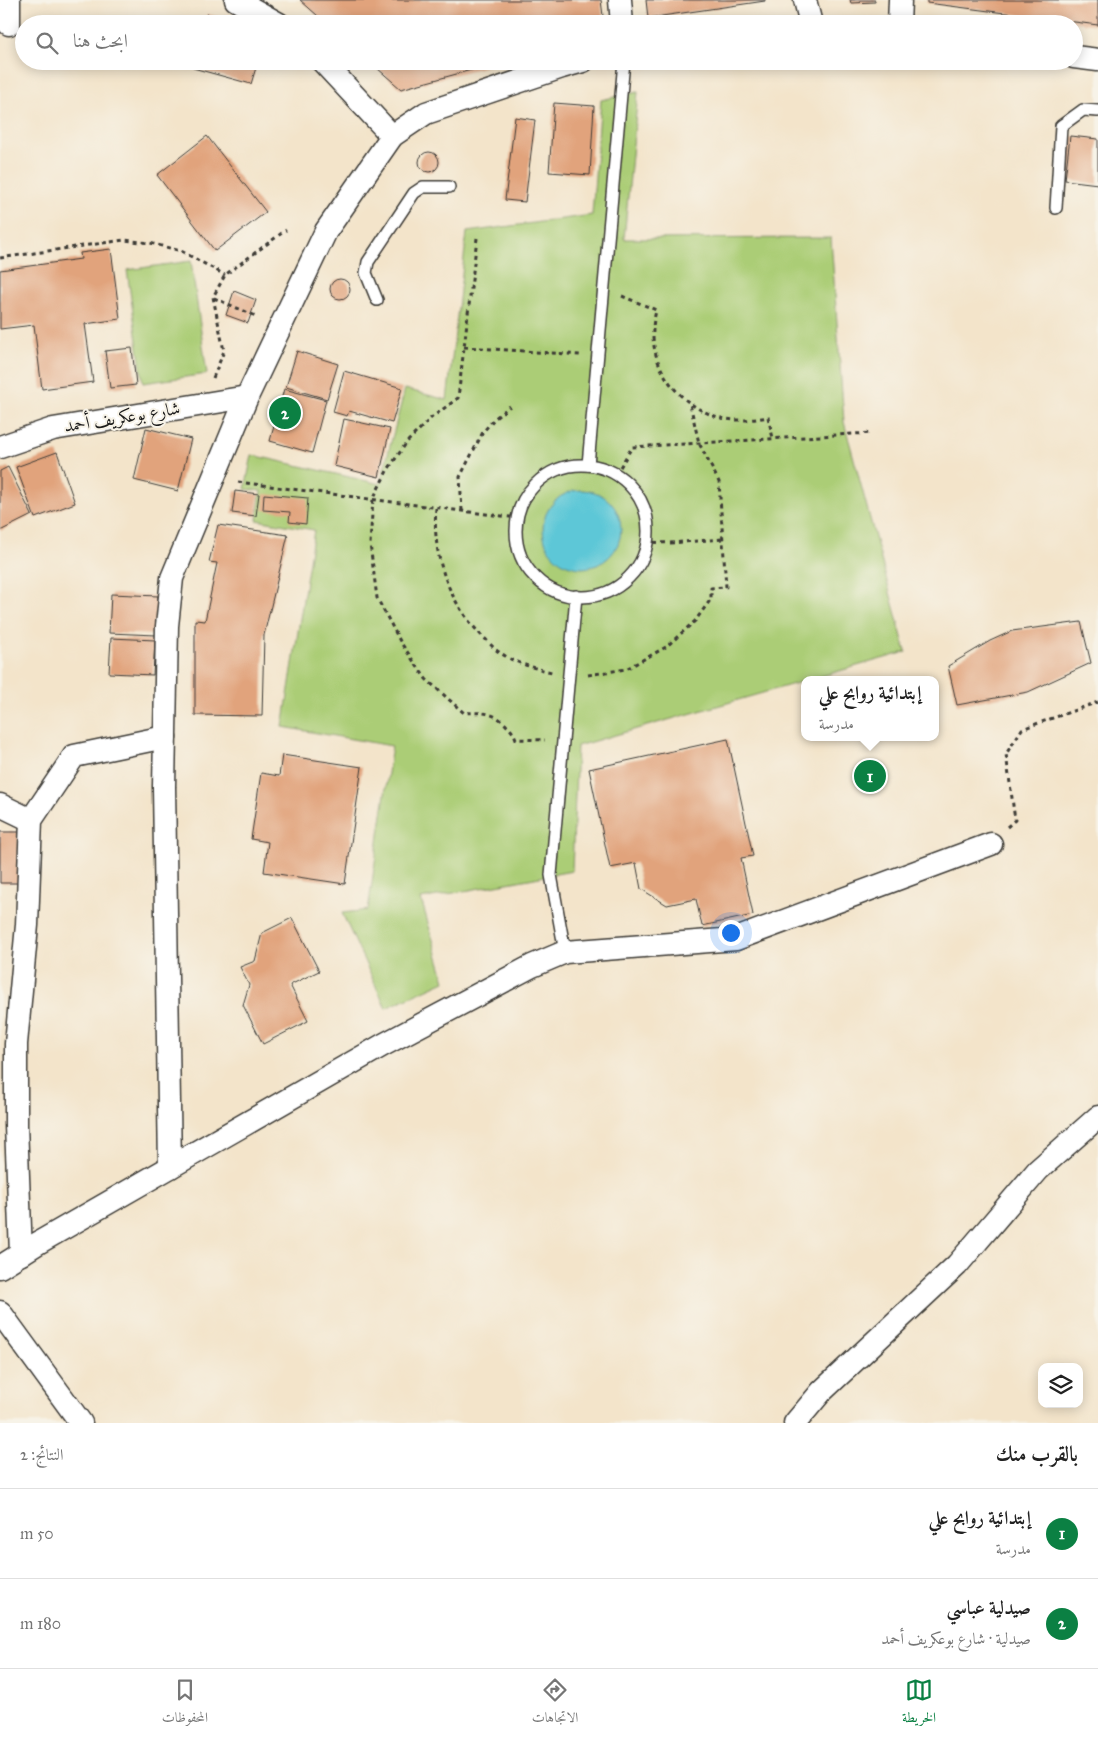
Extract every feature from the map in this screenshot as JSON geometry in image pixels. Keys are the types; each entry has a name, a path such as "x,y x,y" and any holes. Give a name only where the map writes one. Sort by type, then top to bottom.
{"street":[{"path":"9,0 9,24"},
{"path":"236,0 263,15"},
{"path":"620,0 621,15"},
{"path":"805,0 809,15"},
{"path":"899,15 900,0"},
{"path":"1083,58 1098,60"},
{"path":"330,70 392,136"},
{"path":"170,1167 164,787 167,626 172,578 247,397 326,231 392,136 426,113 553,70"},
{"name":"شارع بوعكريف أحمد","path":"0,447 53,429 247,397"},
{"path":"21,1254 8,1103 16,1044 27,925 31,820 74,756 165,738"},
{"path":"0,806 31,820"},
{"path":"0,1267 383,1045 532,966 565,952 736,939 991,844"},
{"path":"795,1423 821,1392 957,1265 1038,1170 1098,1117"},
{"path":"0,1312 81,1423"}],"lane":[{"path":"588,465 623,70"},
{"path":"1056,208 1061,126 1083,110 1097,111 1098,99"},
{"path":"377,300 366,273 368,262 414,193 422,187 449,187"},
{"path":"576,464 597,466 616,474 632,488 644,507 648,527 646,548 636,569 620,585 599,595 576,596 554,591 536,578 522,560 516,539 517,518 524,498 537,482 555,470 576,464"},
{"path":"565,952 551,875 576,596"}],"path":[{"path":"204,380 213,379 224,351 213,297 225,275 286,230"},
{"path":"477,238 458,398 431,418 407,442 387,471 373,500 370,544 377,598 401,643 426,679 464,713 491,713 503,720 516,739 563,741"},
{"path":"0,258 124,240 150,243 181,251 225,275"},
{"path":"604,295 620,295 656,310 653,330 658,361 671,386 690,404 718,417 748,420 768,418 773,438"},
{"path":"213,297 280,326"},
{"path":"464,347 598,356"},
{"path":"436,508 434,528 439,562 450,592 468,621 498,651 528,667 569,676 626,669 666,647 695,621 711,599 711,588 726,587 719,482 699,443 690,404"},
{"path":"462,511 460,477 483,432 494,419 510,406"},
{"path":"616,474 632,447 871,433"},
{"path":"213,479 517,518"},
{"path":"646,542 670,543 723,539"},
{"path":"991,844 1014,820 1006,754 1022,729 1098,702"}],"green space":[{"path":"638,92 624,239 831,238 844,422 906,652 822,676 801,676 801,682 577,746 572,871 421,899 445,981 386,1008 342,913 368,910 392,746 283,727 314,530 257,520 261,491 245,489 252,455 380,484 405,389 447,400 467,232 592,215 601,100"},
{"path":"191,261 207,374 143,383 127,270"}],"water":[{"path":"582,490 597,493 610,501 618,514 621,529 618,544 610,557 597,565 582,568 567,565 554,557 546,544 543,529 546,514 554,501 567,493"}],"building":[{"path":"300,0 601,0 603,15 317,15"},
{"path":"646,0 765,0 669,15 648,15"},
{"path":"850,0 875,0 875,2 851,3"},
{"path":"927,0 1098,0 1098,25 1083,23 1083,15 1020,15 927,3"},
{"path":"200,70 255,70 251,84"},
{"path":"379,70 471,70 401,89"},
{"path":"554,103 594,106 590,175 549,172"},
{"path":"515,117 535,120 525,202 505,200"},
{"path":"207,136 266,212 215,251 157,175"},
{"path":"1070,136 1098,139 1098,184 1065,180"},
{"path":"425,152 433,152 439,158 439,166 433,172 425,172 419,166 419,158"},
{"path":"111,249 120,319 85,324 93,382 42,389 34,325 0,329 0,270 81,259 80,253"},
{"path":"336,279 344,279 350,285 350,293 344,299 336,299 330,293 330,285"},
{"path":"234,291 256,300 248,323 226,315"},
{"path":"132,348 136,385 110,388 105,351"},
{"path":"297,351 338,364 327,399 286,387"},
{"path":"344,371 402,388 392,423 349,411 347,416 333,412"},
{"path":"284,389 326,400 312,453 270,441"},
{"path":"344,419 390,429 379,477 334,466"},
{"path":"146,428 191,439 178,491 134,480"},
{"path":"57,452 75,503 35,518 16,467"},
{"path":"8,467 32,515 0,531 0,471"},
{"path":"235,491 259,494 256,516 232,513"},
{"path":"264,494 308,498 306,524 289,522 290,512 263,510"},
{"path":"218,525 288,535 264,635 262,716 195,715 195,620 205,621 217,563 209,562"},
{"path":"111,594 158,596 156,635 109,633"},
{"path":"1081,622 1091,663 1028,692 957,705 948,666 990,641 1012,631"},
{"path":"111,638 155,640 153,675 109,673"},
{"path":"728,739 753,856 741,858 753,915 702,926 696,899 667,905 641,889 636,863 610,868 589,769"},
{"path":"282,755 362,767 345,884 264,872 268,842 251,839 261,773 279,776"},
{"path":"0,832 19,832 18,883 0,883"},
{"path":"292,918 319,971 290,985 308,1021 263,1044 243,1005 249,985 240,967 255,961 262,933"}],"place":[{"name":"صيدلية عباسي","path":"285,413"},
{"name":"إبتدائية روابح علي","path":"870,776"}]}
